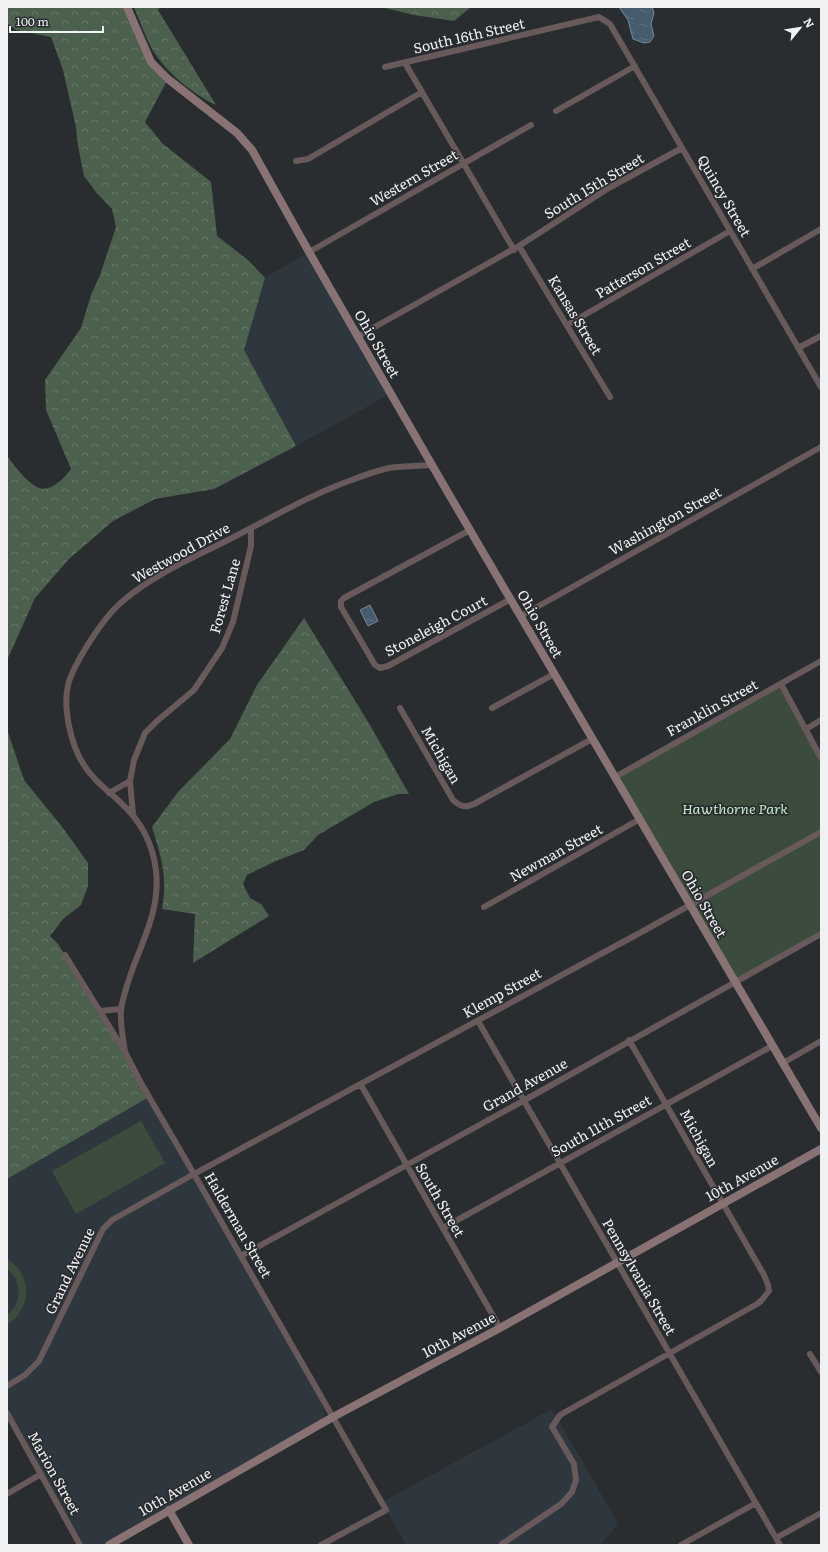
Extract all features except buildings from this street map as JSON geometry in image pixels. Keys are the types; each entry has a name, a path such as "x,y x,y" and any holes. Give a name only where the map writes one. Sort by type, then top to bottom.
{"street":[{"name":"Ohio Street","path":"127,7 151,62 168,79 238,133 252,150 357,337 821,1128"},
{"name":"South 16th Street","path":"385,68 599,17 605,19"},
{"name":"Quincy Street","path":"605,19 610,24 635,66 821,387"},
{"name":"Kansas Street","path":"405,63 463,163 516,248 567,325 610,397"},
{"path":"556,111 635,66"},
{"path":"296,161 308,159 422,92"},
{"name":"Western Street","path":"309,252 531,125"},
{"name":"South 15th Street","path":"357,337 516,248 607,189 682,148"},
{"path":"752,269 821,230"},
{"name":"Patterson Street","path":"567,325 730,231"},
{"path":"798,348 821,336"},
{"name":"Washington Street","path":"521,616 821,447"},
{"name":"Westwood Drive","path":"125,1052 122,1036 121,1009 127,983 148,931 155,908 158,883 155,859 146,834 133,814 94,779 84,766 74,746 68,717 66,695 72,671 98,628 122,601 151,580 276,514 332,487 389,468 432,465"},
{"name":"Forest Lane","path":"133,814 130,781 134,760 145,733 194,690 222,648 233,622 252,546 250,529"},
{"name":"Stoneleigh Court","path":"470,530 341,601 341,607 375,665 380,668 388,666 511,599"},
{"name":"Franklin Street","path":"615,777 821,661"},
{"path":"492,708 554,674"},
{"path":"780,684 821,758"},
{"name":"Michigan","path":"400,708 453,800 458,805 466,807 592,739"},
{"path":"806,729 821,720"},
{"path":"109,793 130,781"},
{"name":"Newman Street","path":"484,907 640,819"},
{"name":"Klemp Street","path":"194,1174 361,1085 821,832"},
{"name":"Grand Avenue","path":"241,1256 821,934"},
{"name":"Halderman Street","path":"65,955 125,1052 141,1083 386,1510 322,1545"},
{"path":"100,1011 121,1009"},
{"name":"Pennsylvania Street","path":"478,1021 522,1101 617,1262 780,1545"},
{"name":"Michigan","path":"629,1040 764,1275 769,1291 757,1304 669,1353"},
{"path":"783,1063 821,1041"},
{"name":"South 11th Street","path":"443,1228 772,1046"},
{"name":"South Street","path":"361,1085 500,1328"},
{"name":"10th Avenue","path":"109,1545 333,1417 500,1328 821,1149"},
{"name":"Grand Avenue","path":"7,1386 25,1375 39,1361 103,1229 112,1220 194,1174"},
{"path":"502,1544 561,1504 572,1492 576,1480 574,1464 552,1427 560,1414 669,1353"},
{"path":"810,1354 821,1372"},
{"name":"Marion Street","path":"7,1413 80,1545"},
{"path":"7,1494 42,1474"},
{"path":"681,1545 756,1503"},
{"path":"169,1510 189,1545"},
{"path":"776,1538 821,1513"}],"shaded area":[{"path":"309,252 390,394 296,446 244,350 265,278"},
{"path":"149,1097 285,1333 324,1409 324,1419 259,1455 109,1545 80,1545 7,1413 7,1179"},
{"path":"552,1409 618,1523 601,1545 406,1545 382,1502"}],"green space":[{"path":"7,7 127,7 142,42 168,79 145,122 162,143 211,182 217,236 248,260 265,278 244,350 296,446 214,489 155,499 113,521 69,559 35,598 8,658 7,667 7,455 24,477 42,489 56,484 65,477 71,469 46,410 45,380 81,328 91,295 100,275 116,227 112,209 96,192 84,176 76,127 63,70 51,37 16,30 7,23"},
{"path":"134,7 160,7 158,10 216,105 198,95 180,82 158,58 152,49"},
{"path":"381,7 471,7 454,21 414,15"},
{"path":"304,618 370,725 409,794 398,794 374,802 318,835 304,850 247,875 243,884 250,898 261,904 269,916 193,963 195,914 162,909 164,897 163,867 152,827 178,792 230,739 257,685"},
{"name":"Hawthorne Park","path":"781,684 821,758 821,934 734,982 615,777"},
{"path":"7,729 24,780 63,828 88,863 88,886 81,905 63,919 50,936 58,944 65,955 149,1097 7,1179"},
{"path":"141,1121 165,1163 76,1214 52,1171"},
{"path":"7,1259 15,1265 21,1273 25,1282 26,1292 25,1301 21,1310 7,1325 7,1315 15,1307 19,1295 16,1279 7,1268"}],"water":[{"path":"619,7 652,7 654,13 651,24 654,36 650,42 644,43 633,39 628,20"},
{"path":"370,605 378,621 368,626 360,610"}]}
